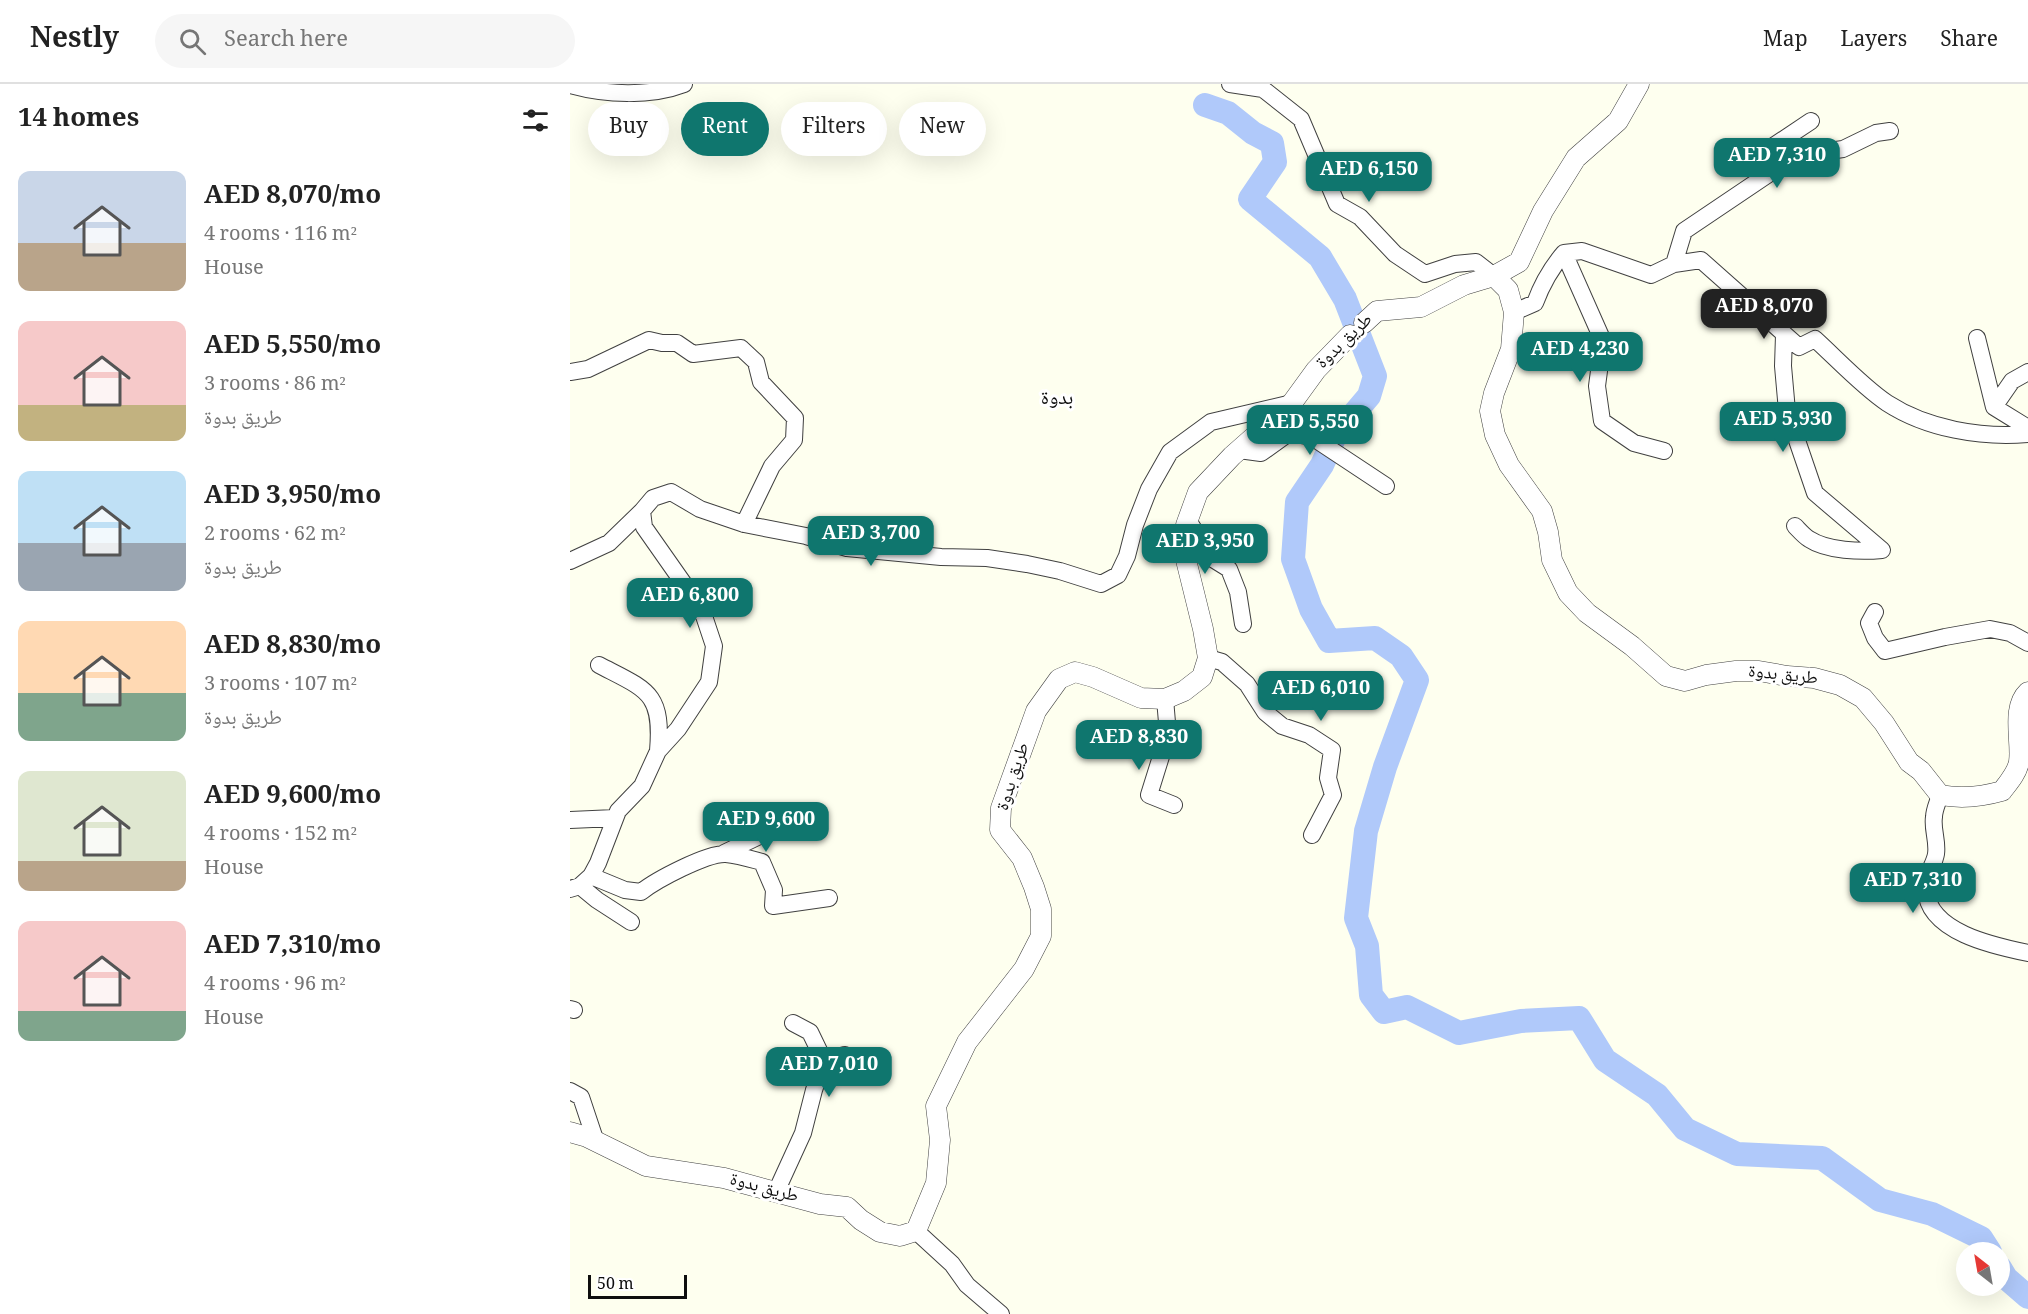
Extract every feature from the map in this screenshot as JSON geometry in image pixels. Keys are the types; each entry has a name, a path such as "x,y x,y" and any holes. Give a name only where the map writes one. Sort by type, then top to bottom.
{"street":[{"path":"570,85 619,93 667,90 684,84"},
{"path":"1230,84 1262,87 1301,119 1337,204 1360,217 1395,254 1425,274 1455,264 1476,262 1494,276"},
{"name":"طريق بدوة","path":"1208,658 1186,560 1186,525 1198,492 1239,450 1292,403 1316,370 1377,311 1421,307 1464,285 1494,276 1519,262 1543,211 1576,158 1617,121 1639,84"},
{"path":"1773,171 1763,153 1811,121"},
{"path":"1674,264 1684,231 1773,171 1822,152 1843,149 1876,133 1890,131"},
{"path":"1514,312 1535,303 1552,267 1564,253 1582,251 1651,274 1674,264 1701,260 1800,347 1815,339 1886,402 1911,416 1968,432 2001,436 2028,434"},
{"path":"1564,253 1603,341 1597,386 1602,421 1634,443 1664,451"},
{"name":"طريق بدوة","path":"1494,276 1508,290 1514,312 1511,349 1494,393 1490,411 1495,435 1509,465 1542,511 1552,560 1568,593 1587,613 1632,646 1666,676 1685,681 1706,675 1759,671 1814,678 1840,684 1863,698 1884,723 1909,762 1921,771 1940,795"},
{"path":"1784,335 1783,366 1787,411 1815,493 1882,550 1863,552 1823,545 1809,539 1795,526"},
{"path":"1977,338 1994,407 2028,428"},
{"path":"570,372 588,369 649,339 662,344 677,343 693,354 741,348 756,363 760,382 795,418 794,440 772,466 744,524"},
{"path":"1994,407 2012,381 2028,372"},
{"path":"570,561 609,543 653,498 671,492 700,509 744,524 806,536 847,548 987,558 1060,571 1101,584 1118,575 1127,556 1134,525 1149,489 1170,452 1211,422 1292,403"},
{"path":"1239,450 1262,453 1289,434 1312,436 1386,486"},
{"path":"580,884 598,863 618,811 642,786 658,751 678,729 709,682 714,646 704,616 644,527 642,511"},
{"path":"1188,520 1196,533 1200,551 1229,569 1238,592 1243,624"},
{"path":"1875,612 1869,623 1875,638 1885,651 1945,636 1990,629 2010,633 2028,643"},
{"path":"1174,805 1149,795 1168,734 1165,699 1184,692 1202,677 1208,658 1222,662 1247,684 1265,712 1282,726 1309,735 1332,750 1328,778 1333,795 1312,835"},
{"path":"599,665 638,686 654,700 660,727 658,751"},
{"name":"طريق بدوة","path":"570,1132 646,1167 707,1175 820,1204 847,1207 861,1220 880,1232 900,1236 916,1231 936,1183 940,1140 936,1106 967,1042 1024,969 1041,936 1041,909 1034,887 1022,858 1000,830 1001,808 1036,711 1059,679 1075,672 1094,677 1141,698 1165,699"},
{"path":"2028,692 2024,696 2019,715 2019,763 2015,774 2002,791 1981,797 1955,798 1940,795 1933,818 1936,855 1928,870 1926,889 1929,906 1942,919 1968,937 2028,952"},
{"path":"570,820 615,818"},
{"path":"580,884 641,892 654,882 704,859 724,854 793,820"},
{"path":"724,854 762,862 774,890 773,906 829,898"},
{"path":"580,884 597,900 632,922"},
{"path":"776,1192 803,1133 824,1061 810,1032 793,1023"},
{"path":"824,1061 845,1055 864,1068"},
{"path":"570,1091 581,1097 596,1142"},
{"path":"916,1231 952,1264 967,1285 1000,1314"}],"waterway":[{"path":"1205,105 1228,113 1253,133 1272,143 1275,162 1250,199 1320,257 1345,299 1375,376 1369,396 1335,436 1322,465 1297,502 1293,559 1311,609 1329,641 1375,638 1401,656 1417,680 1385,767 1366,831 1356,918 1367,946 1371,995 1384,1012 1407,1007 1459,1033 1521,1021 1579,1018 1605,1060 1657,1095 1685,1129 1737,1154 1822,1158 1880,1200 1932,1214 1981,1238 1984,1242"},
{"path":"2010,1281 2028,1297"}],"district":[{"name":"بدوة","path":"1057,400"}]}
